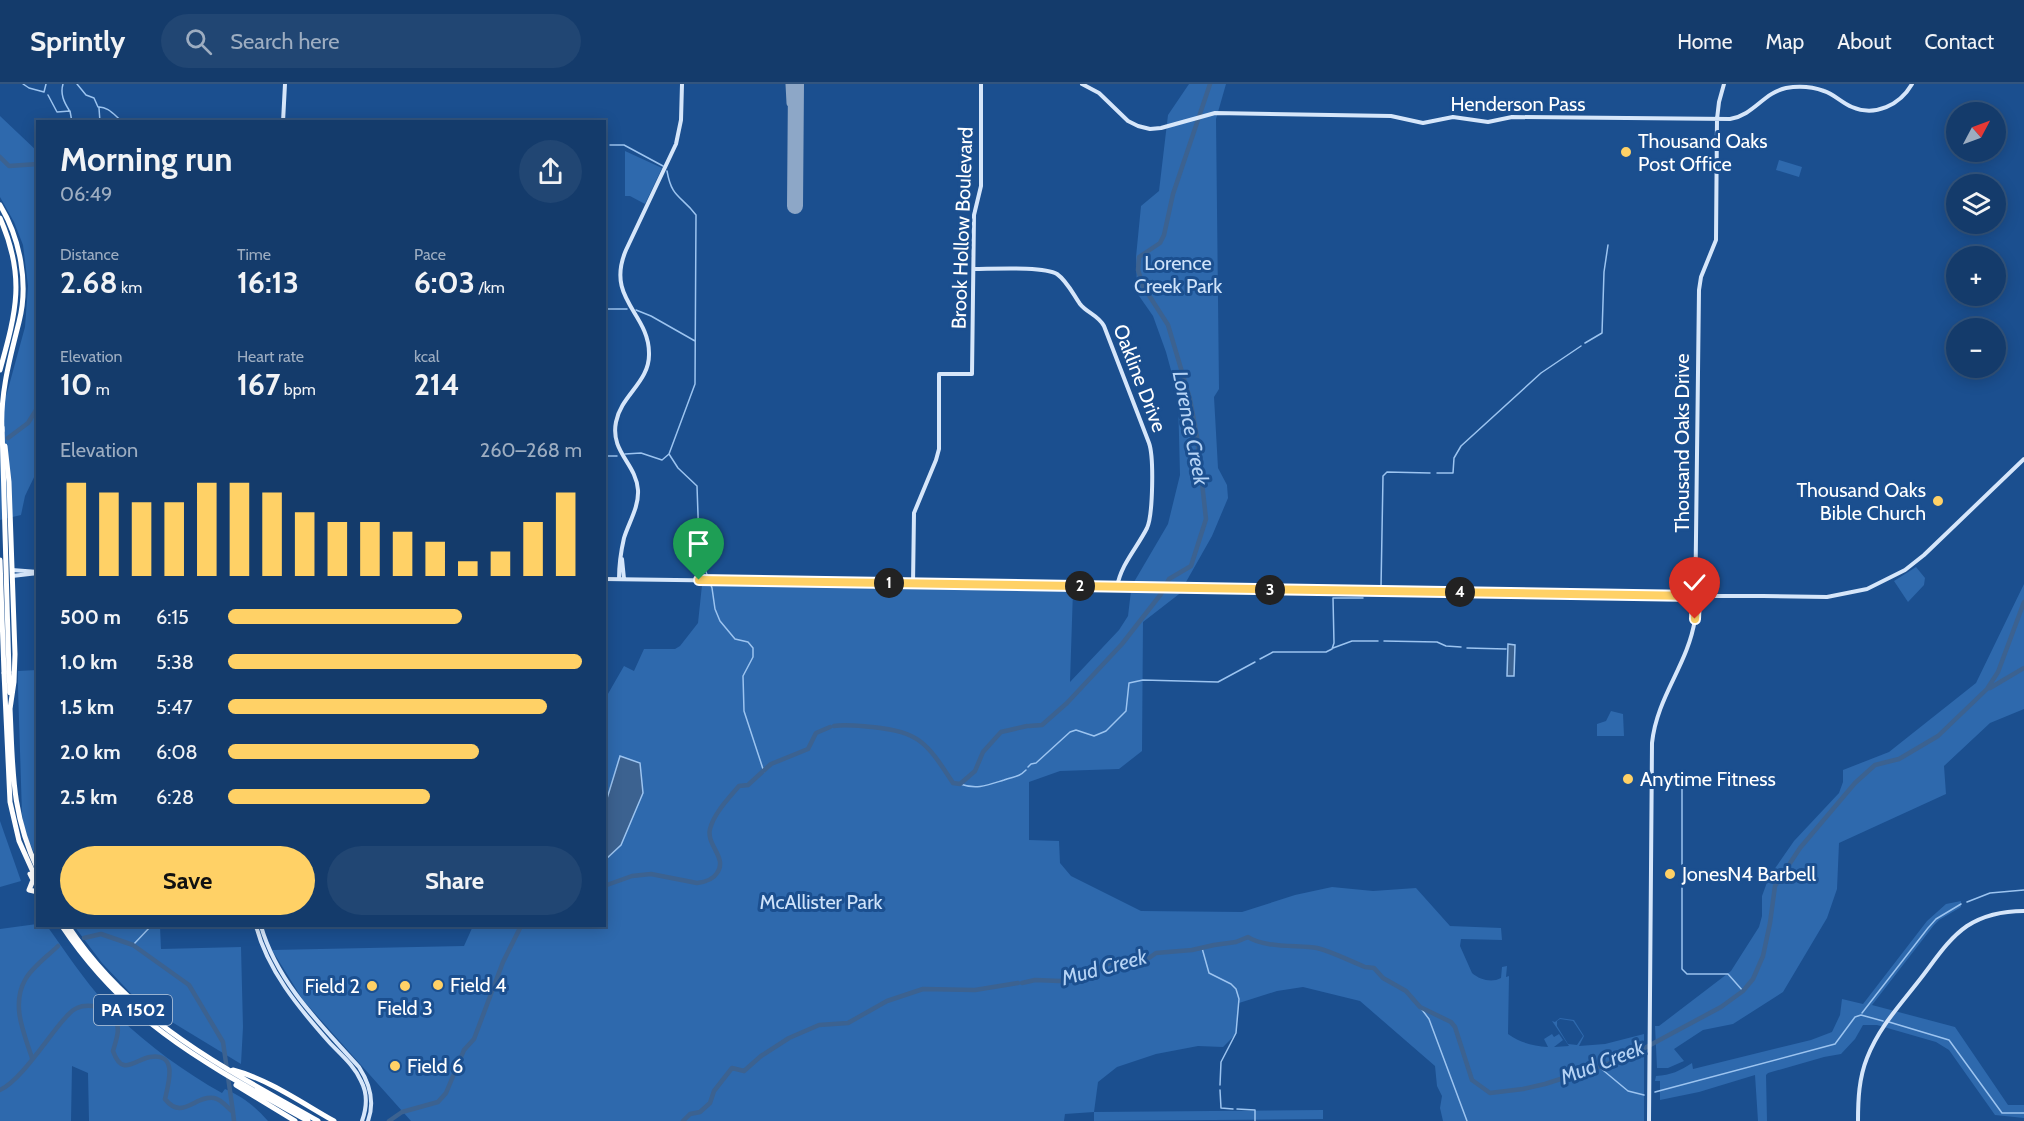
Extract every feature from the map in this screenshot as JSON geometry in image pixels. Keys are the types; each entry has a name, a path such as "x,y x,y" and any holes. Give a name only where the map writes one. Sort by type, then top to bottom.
{"highway":[{"path":"0,205 15,237 22,278 20,319 2,388 1,404 4,673"},
{"path":"0,218 12,251 17,290 15,314 0,370"},
{"path":"2,427 9,482 15,654 14,682 8,710 10,802 22,856 33,880 28,890 36,892"},
{"path":"0,560 4,673 14,794 17,816 24,839 36,866"},
{"path":"0,582 12,586"},
{"path":"19,841 36,879"},
{"name":"PA 1502","path":"63,927 98,973 130,1006 175,1043 217,1071 224,1071"},
{"name":"PA 1502","path":"69,927 93,960 143,1011 224,1071"},
{"path":"224,1071 271,1086 334,1121"},
{"path":"224,1071 242,1087 295,1121"},
{"path":"239,1074 318,1121"},
{"path":"242,1087 308,1121"}],"main road":[{"path":"283,120 285,84"},
{"path":"622,579 623,541 636,505 638,490 633,471 618,447 615,427 621,407 644,375 649,361 649,351 646,337 623,293 621,266 626,250 676,144 681,120 682,84"},
{"name":"Brook Hollow Boulevard","path":"913,584 914,513 939,448 939,374 972,374 974,215 981,186 981,84"},
{"name":"Henderson Pass","path":"1082,84 1099,93 1122,116 1134,124 1156,129 1213,114 1394,116 1418,123 1453,117 1488,122 1512,117 1735,118 1744,115 1772,94 1792,88 1821,90 1852,107 1876,110 1898,100 1911,84"},
{"name":"Thousand Oaks Drive","path":"1649,1121 1653,737 1660,707 1685,657 1692,637 1695,617 1699,290 1701,277 1716,240 1717,119 1724,84"},
{"name":"Oakline Drive","path":"974,269 1042,270 1054,273 1062,278 1083,307 1099,318 1104,326 1152,456 1150,518 1121,572 1117,587"},
{"path":"606,579 1827,597 1875,586 1905,570 1924,555 2024,459"},
{"path":"11,558 15,566 36,572"},
{"path":"0,570 22,576 36,572"},
{"path":"0,576 23,570"},
{"path":"12,586 22,576"},
{"path":"1858,1121 1862,1071 1873,1043 1891,1015 1961,931 1992,915 2024,911"},
{"path":"256,927 270,963 301,1009 358,1074 365,1091 366,1109 362,1121"},
{"path":"261,927 272,956 283,975 307,1009 363,1073 371,1096 368,1121"},
{"path":"270,963 283,975"},
{"path":"345,1058 363,1073"}],"green space":[{"name":"Lorence Creek Park","path":"1189,84 1226,84 1216,119 1219,389 1214,397 1218,468 1227,485 1228,498 1212,536 1186,582 1134,582 1168,524 1180,475 1178,396 1153,316 1137,293 1136,257 1141,206 1159,191 1168,115"},
{"path":"0,116 36,150 36,473 25,496 21,515 0,520 0,408 7,393 25,327 28,286 23,245 14,222 0,197"},
{"path":"625,151 662,168 645,204 630,196 625,196"},
{"path":"1779,160 1802,167 1799,177 1776,170"},
{"path":"1916,567 1925,578 1924,585 1908,602 1894,581"},
{"path":"2024,584 2024,709 1990,723 1944,766 1946,794 1839,843 1837,889 1827,918 1783,992 1733,1024 1703,1030 1674,1049 1684,1061 1668,1068 1657,1068 1655,1026 1659,1026 1731,971 1759,927 1762,916 1762,896 1769,877 1794,841 1839,793 1843,782 1843,770 1889,752 1976,683"},
{"name":"McAllister Park","path":"702,585 1073,590 1070,682 1119,630 1128,616 1131,591 1183,591 1143,622 1142,751 1119,769 1060,771 1029,782 1029,840 1059,841 1060,863 1071,876 1141,911 1242,912 1295,895 1332,887 1373,891 1416,888 1450,926 1501,928 1502,940 1461,939 1460,946 1472,973 1486,980 1501,978 1502,967 1507,966 1506,977 1509,976 1508,1034 1527,1044 1548,1047 1544,1039 1552,1034 1554,1037 1559,1034 1563,1040 1554,1047 1569,1046 1552,1021 1555,1022 1560,1018 1574,1020 1584,1036 1579,1046 1605,1044 1644,1034 1644,1121 1443,1121 1440,1108 1442,1096 1437,1086 1435,1066 1360,1001 1303,987 1277,991 1239,1003 1236,1034 1223,1047 1198,1046 1156,1054 1117,1067 1098,1082 1094,1112 1065,1114 1064,1121 411,1121 303,1000 272,950 464,946 473,927 606,927 606,697 624,666 634,671 644,649 675,649 698,623","holes":["1560,1019 1573,1021 1583,1036 1577,1045 1568,1044 1557,1026 1557,1021"]},
{"path":"36,670 36,858 24,829 22,814 18,671"},
{"path":"1611,711 1623,714 1624,736 1597,736 1597,724 1606,721"},
{"path":"0,821 21,881 0,887"},
{"path":"1961,901 1961,907 1934,925 1872,1005 1955,1027 2008,1105 2024,1105 2024,1118 1995,1115 1949,1050 1936,1042 1877,1025 1863,1025 1855,1039 1841,1054 1768,1073 1766,1075 1767,1121 1758,1121 1755,1075 1699,1092 1660,1100 1660,1081 1655,1081 1656,1076 1675,1072 1692,1063 1693,1069 1811,1040 1832,1032 1840,1015 1842,999 1863,1004 1927,921 1946,904"},
{"path":"36,924 36,927 48,927 97,994 146,1041 206,1084 222,1093 225,1089 243,1099 268,1121 89,1121 88,1073 72,1066 71,1121 0,1121 0,929"},
{"path":"75,927 160,927 161,949 241,947 243,1027 241,1064 139,1002 102,963"},
{"path":"1323,1110 1323,1119 1094,1121 1094,1112"}],"shaded area":[{"path":"1508,644 1515,645 1514,676 1507,676"},
{"path":"620,756 640,763 643,793 621,845 606,859 606,802"}],"waterway":[{"path":"23,84 44,92 46,84"},
{"path":"63,84 63,98 69,110"},
{"path":"77,84 86,95 94,98 98,107 108,110 120,120"},
{"name":"Lorence Creek","path":"1029,726 1042,725 1067,703 1122,644 1161,594 1169,579 1191,566 1206,519 1197,437 1190,399 1168,325 1143,286 1138,270 1139,257 1160,243 1164,235 1173,194 1210,84"},
{"path":"48,95 57,112 70,111 72,120"},
{"path":"99,108 100,120"},
{"path":"610,145 624,145 663,166"},
{"path":"0,157 9,166 36,164"},
{"path":"625,454 641,453 662,460 669,454 695,384 696,215 674,192 667,171"},
{"path":"1585,343 1602,333 1604,272 1608,245"},
{"path":"606,309 627,309"},
{"path":"636,310 695,341"},
{"path":"1437,473 1453,473 1454,458 1461,446 1541,373 1581,346"},
{"path":"8,438 28,423 36,410"},
{"path":"669,454 678,468 697,486 702,561 712,588 715,609 720,621 735,639 748,642 753,648 753,657 743,676 744,711 764,772"},
{"path":"606,456 617,456"},
{"path":"1381,588 1383,476 1387,472 1430,473"},
{"path":"1260,659 1273,652 1326,652 1332,649 1334,643 1333,598 1363,598"},
{"name":"Mud Creek","path":"1022,983 1035,980 1060,981 1118,960 1149,958 1156,953 1192,950 1236,942 1248,937 1272,945 1317,948 1365,967 1374,968 1383,978 1406,991 1420,1007 1451,1022 1455,1027 1472,1080 1490,1093 1545,1084 1626,1058 1721,1007 1743,991 1753,979 1763,956 1775,886 1800,848 1855,783 1875,765 1899,759 1938,736 1987,689 1998,672 2024,602"},
{"path":"1333,648 1352,641 1378,641"},
{"path":"1384,641 1437,642 1446,646 1461,647"},
{"path":"1467,648 1506,649"},
{"path":"1028,767 1036,763 1070,732 1076,730 1094,736 1106,731 1126,711 1129,683 1143,680 1218,682 1255,662"},
{"path":"1990,688 2024,668"},
{"name":"Lorence Creek","path":"834,726 888,729 912,736 929,749 953,783 960,784 975,771 983,752 1001,732 1027,726"},
{"name":"Lorence Creek","path":"606,885 632,876 651,874 697,883 713,877 720,867 720,862 711,841 710,829 722,806 739,786 748,785 771,764 808,749 816,733 830,727"},
{"path":"960,784 972,787 988,785 1018,776 1026,770"},
{"path":"1682,785 1682,969 1687,974 1728,974 1743,991"},
{"path":"1967,902 1990,893 2024,890"},
{"path":"1862,1013 1936,919 1961,904"},
{"path":"133,945 150,927"},
{"name":"Lorence Creek","path":"389,1121 402,1112 438,1102 446,1093 464,1050 474,1039 503,962 520,927"},
{"path":"84,938 101,934 133,945 189,985 223,1042 233,1112"},
{"path":"32,1058 20,1019 21,990 32,971 58,946"},
{"path":"1202,948 1209,973 1231,984 1236,989 1239,999 1236,1033 1221,1062 1220,1085"},
{"name":"Mud Creek","path":"683,1121 690,1114 700,1112 710,1103 714,1091 732,1068 744,1071 761,1056 789,1038 819,1025 848,1023 887,1001 923,989 975,990 1018,983"},
{"path":"0,1090 26,1068 71,1012 79,1007 91,1006 104,1010 115,1019 118,1031 113,1051 120,1063 129,1065 150,1057 165,1059 170,1071 165,1099 171,1105 183,1108 207,1098 214,1098 233,1112 234,1121"},
{"path":"1420,1007 1429,1019 1467,1121"},
{"path":"1655,1092 1835,1044 1855,1017 1861,1015 1883,1021"},
{"path":"1889,1022 1949,1040 2002,1113 2024,1113"},
{"path":"1598,1066 1628,1091 1644,1095"},
{"path":"1220,1090 1221,1108 1233,1109"},
{"path":"1237,1109 1255,1110 1255,1121"}],"taxiway":[{"path":"789,84 790,103 796,103"}],"runway":[{"path":"795,206 796,84"}],"place":[{"name":"Thousand Oaks Post Office","path":"1626,152"},
{"name":"Thousand Oaks Bible Church","path":"1938,501"},
{"name":"Anytime Fitness","path":"1628,779"},
{"name":"JonesN4 Barbell","path":"1670,874"},
{"name":"Field 4","path":"438,985"},
{"name":"Field 2","path":"372,986"},
{"name":"Field 3","path":"405,986"},
{"name":"Field 6","path":"395,1066"}],"route":[{"path":"699,580 1696,596 1695,619"}]}
